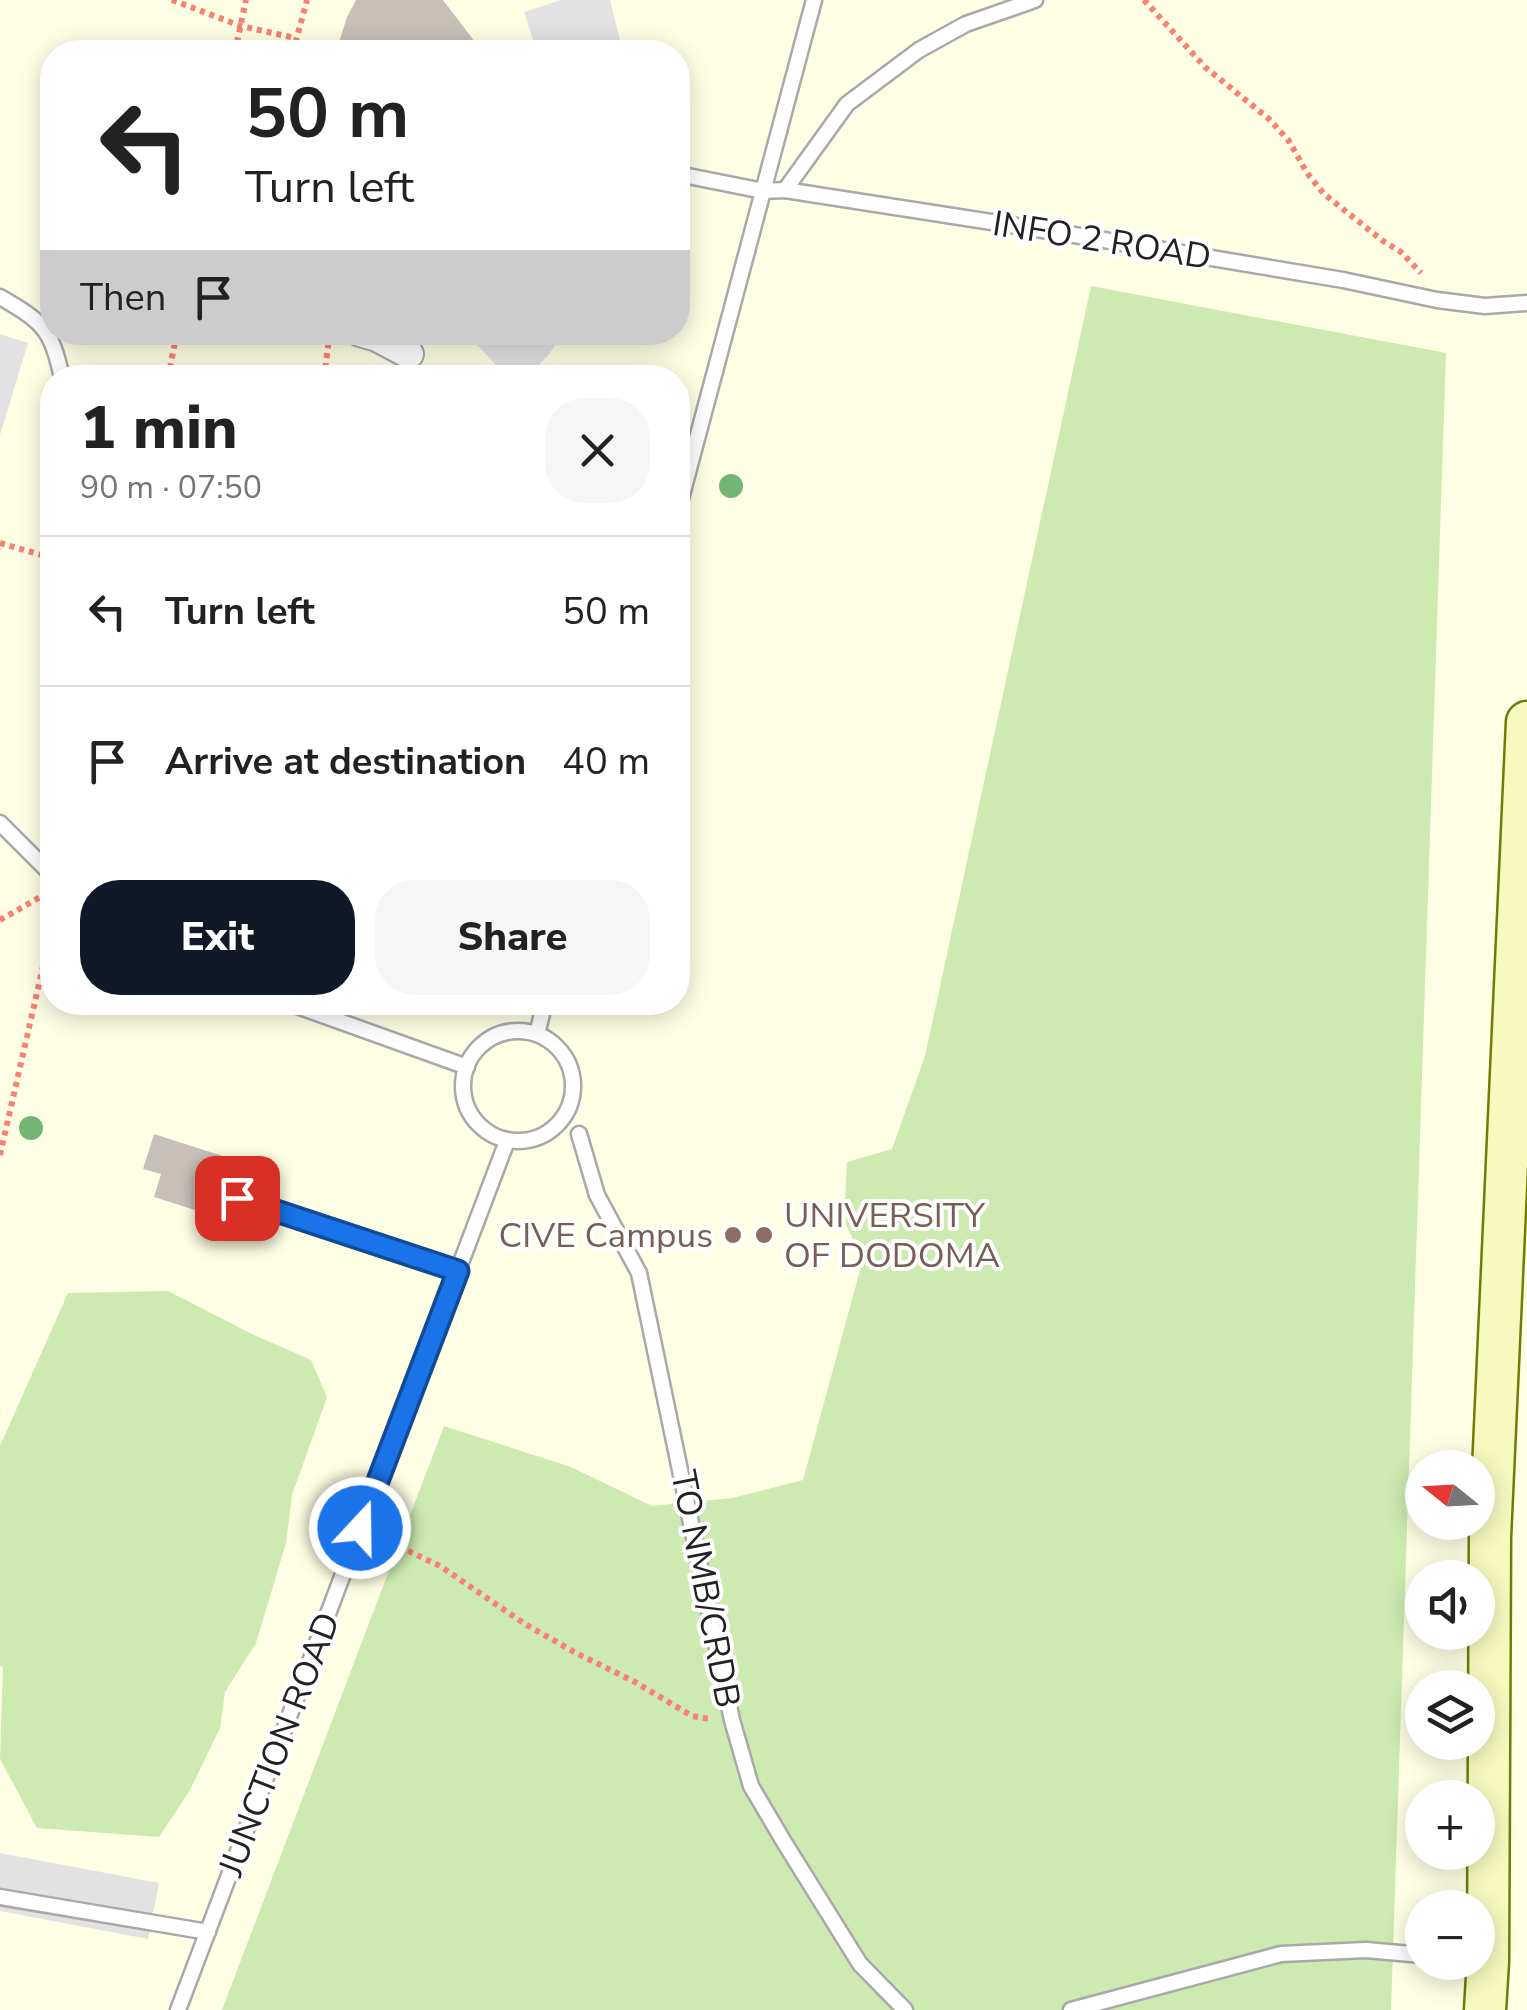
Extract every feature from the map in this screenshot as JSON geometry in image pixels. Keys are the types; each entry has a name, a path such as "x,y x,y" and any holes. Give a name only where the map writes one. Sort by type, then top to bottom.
{"street":[{"path":"391,345 409,354"},
{"path":"1484,1890 1490,1536 1527,722"},
{"path":"1484,1980 1485,2010"}],"lane":[{"path":"690,465 814,0"},
{"path":"785,190 848,104 919,50 966,24 1035,0"},
{"name":"INFO 2 ROAD","path":"690,176 1075,235 1343,280 1437,300 1485,306 1527,303"},
{"path":"0,296 40,323"},
{"path":"0,822 40,863"},
{"path":"322,1015 467,1067"},
{"path":"537,1034 542,1015"},
{"path":"520,1031 537,1034 563,1054 570,1069 573,1086 564,1117 539,1138 523,1142 489,1134 475,1121 466,1104 463,1086 467,1067 488,1040 520,1031"},
{"name":"TO NMB/CRDB","path":"579,1134 597,1195 639,1273 732,1720 751,1786 860,1964 905,2010"},
{"name":"JUNCTION ROAD","path":"178,2010 507,1140"},
{"path":"237,1198 458,1271"},
{"path":"0,1896 208,1932"},
{"path":"1071,2010 1280,1954 1366,1950 1405,1953"}],"path":[{"path":"172,0 241,26 295,38 307,0"},
{"path":"238,40 246,0"},
{"path":"1144,0 1205,66 1289,140 1306,173 1324,194 1418,268 1437,300"},
{"path":"0,543 40,555"},
{"path":"0,920 40,897"},
{"path":"0,1155 40,980"},
{"path":"360,1528 440,1566 525,1624 692,1716 732,1720"}],"shaded area":[{"name":"CIVE Campus","path":"0,0 1527,0 1527,2010 0,2010"},
{"path":"561,0 610,0 620,40 533,40 524,12"},
{"path":"0,334 28,343 0,435"},
{"path":"477,345 555,345 539,365 496,365"},
{"path":"0,1853 159,1883 148,1939 0,1911"}],"green space":[{"path":"1091,286 1446,353 1410,1450 1405,1450 1407,1540 1391,2010 222,2010 444,1426 571,1467 652,1506 732,1498 803,1480 863,1259 844,1221 847,1162 892,1149 925,1056"},
{"path":"168,1291 311,1360 327,1397 292,1495 286,1543 256,1643 225,1692 220,1728 190,1790 159,1837 37,1828 0,1759 0,1446 68,1293"}],"building":[{"path":"356,0 443,0 473,40 340,40"},
{"path":"154,1134 232,1159 220,1197 202,1191 195,1210 154,1197 161,1174 143,1169"}],"place":[{"name":"CIVE Campus","path":"733,1235"},
{"name":"UNIVERSITY OF DODOMA","path":"764,1235"}],"route":[{"path":"237,1198 458,1271 360,1528"}]}
